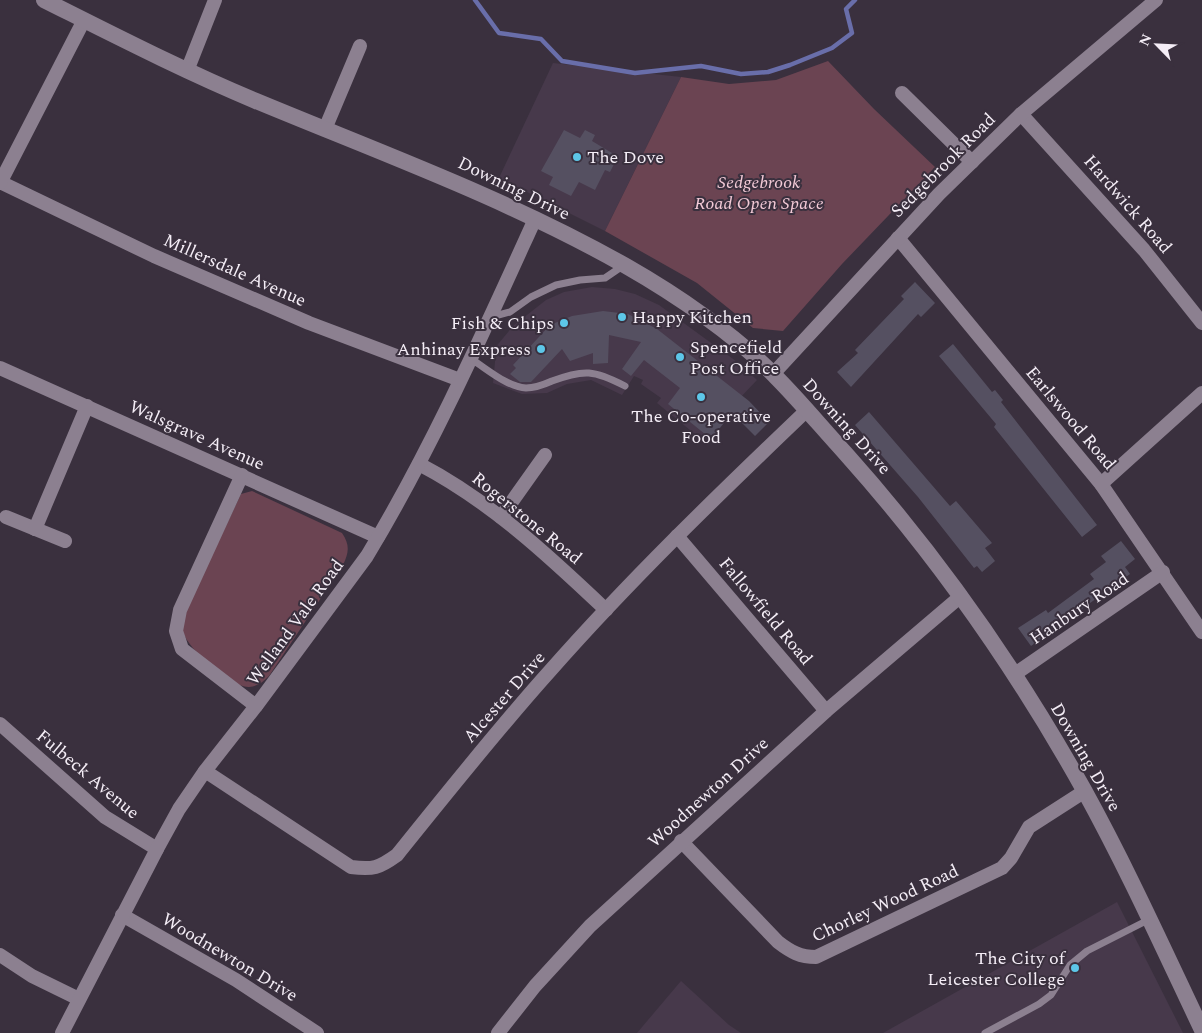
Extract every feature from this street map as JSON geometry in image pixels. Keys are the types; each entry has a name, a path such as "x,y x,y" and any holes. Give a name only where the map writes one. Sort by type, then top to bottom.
{"street":[{"name":"Downing Drive","path":"44,0 186,71 424,168 535,219 624,265 698,313 773,374 874,486 961,596 1015,674 1085,792 1200,1022"},
{"path":"186,71 215,0"},
{"name":"Sedgebrook Road","path":"773,374 898,238 1021,114 1156,0"},
{"path":"0,182 84,20"},
{"path":"326,129 360,46"},
{"path":"902,93 972,162"},
{"name":"Hardwick Road","path":"1021,114 1144,250 1202,323"},
{"name":"Millersdale Avenue","path":"0,182 154,256 291,315 460,380"},
{"name":"Welland Vale Road","path":"62,1033 156,848 205,771 256,706 367,556 419,464 491,317 535,219"},
{"name":"Earlswood Road","path":"898,238 1101,484 1163,572 1198,614 1202,632"},
{"name":"Walsgrave Avenue","path":"0,368 378,537"},
{"path":"1101,484 1202,393"},
{"path":"35,529 87,406"},
{"name":"Alcester Drive","path":"205,771 351,867 370,870 384,865 397,855 549,672 606,610 677,536 806,411"},
{"path":"501,517 545,455"},
{"name":"Rogerstone Road","path":"419,464 443,477 501,517 550,557 606,610"},
{"path":"242,475 180,610 176,631 182,649 256,706"},
{"path":"6,517 65,541"},
{"name":"Fallowfield Road","path":"677,536 826,711"},
{"name":"Hanbury Road","path":"1015,674 1163,572"},
{"name":"Woodnewton Drive","path":"498,1033 535,986 590,926 680,841 826,711 961,596"},
{"name":"Fulbeck Avenue","path":"0,724 106,817 156,848"},
{"name":"Chorley Wood Road","path":"680,841 778,942 790,952 804,957 816,957 1002,868 1011,858 1029,827 1085,792"},
{"name":"Woodnewton Drive","path":"122,915 236,980 317,1033"},
{"path":"0,955 32,976 79,999"}],"lane":[{"path":"491,317 510,312 531,297 556,285 580,280 605,278 624,265"},
{"path":"471,359 511,383 526,388 538,387 582,372 594,372 625,386"},
{"path":"985,1033 1039,1004 1051,994 1070,965 1087,951 1150,919"}],"shaded area":[{"path":"553,63 681,77 605,231 499,178"},
{"path":"592,287 615,289 635,294 659,305 740,364 757,380 701,439 657,403 661,398 641,384 643,380 634,376 622,395 591,380 567,384 547,393 522,394 493,383 494,349 513,326 546,300 564,292"},
{"name":"The City of Leicester College","path":"1117,902 1183,1033 883,1033"},
{"path":"681,981 729,1025 741,1033 637,1033"}],"green space":[{"name":"Sedgebrook Road Open Space","path":"828,61 874,109 935,167 842,264 783,331 753,328 697,283 605,231 681,77 729,84 776,80"},
{"path":"252,491 342,533 348,549 343,565 269,676 255,686 249,687 241,686 222,675 201,657 187,639 183,632 183,627 185,612 241,494"}],"building":[{"path":"564,130 580,138 585,130 595,135 592,141 612,153 615,162 610,172 605,170 595,190 579,182 571,196 549,185 553,177 541,171"},
{"path":"915,282 935,303 921,317 918,314 851,387 837,372 858,353 855,350 904,299 901,296"},
{"path":"603,311 628,314 657,329 749,401 769,422 755,436 732,413 711,439 668,404 680,388 644,360 631,376 622,369 641,342 609,335 608,363 593,364 593,353 570,361 562,349 531,382 520,382 510,374 516,368 513,365 550,325 572,316"},
{"path":"953,344 992,392 995,390 1003,400 1001,402 1097,525 1082,537 994,427 996,424 939,356"},
{"path":"869,412 950,506 956,501 992,543 985,548 995,561 982,572 977,566 974,568 918,497 855,425"},
{"path":"1121,541 1135,559 1125,567 1130,574 1031,646 1018,628 1046,610 1048,613 1094,579 1090,574 1106,562 1101,556"}],"waterway":[{"path":"475,0 499,33 541,39 562,61 635,73 701,66 741,74 768,72 832,48 852,33 846,9 855,0"}],"place":[{"name":"The Dove","path":"577,157"},
{"name":"Happy Kitchen","path":"622,317"},
{"name":"Fish & Chips","path":"564,323"},
{"name":"Anhinay Express","path":"541,349"},
{"name":"Spencefield Post Office","path":"680,357"},
{"name":"The Co-operative Food","path":"701,397"},
{"name":"The City of Leicester College","path":"1075,968"}]}
